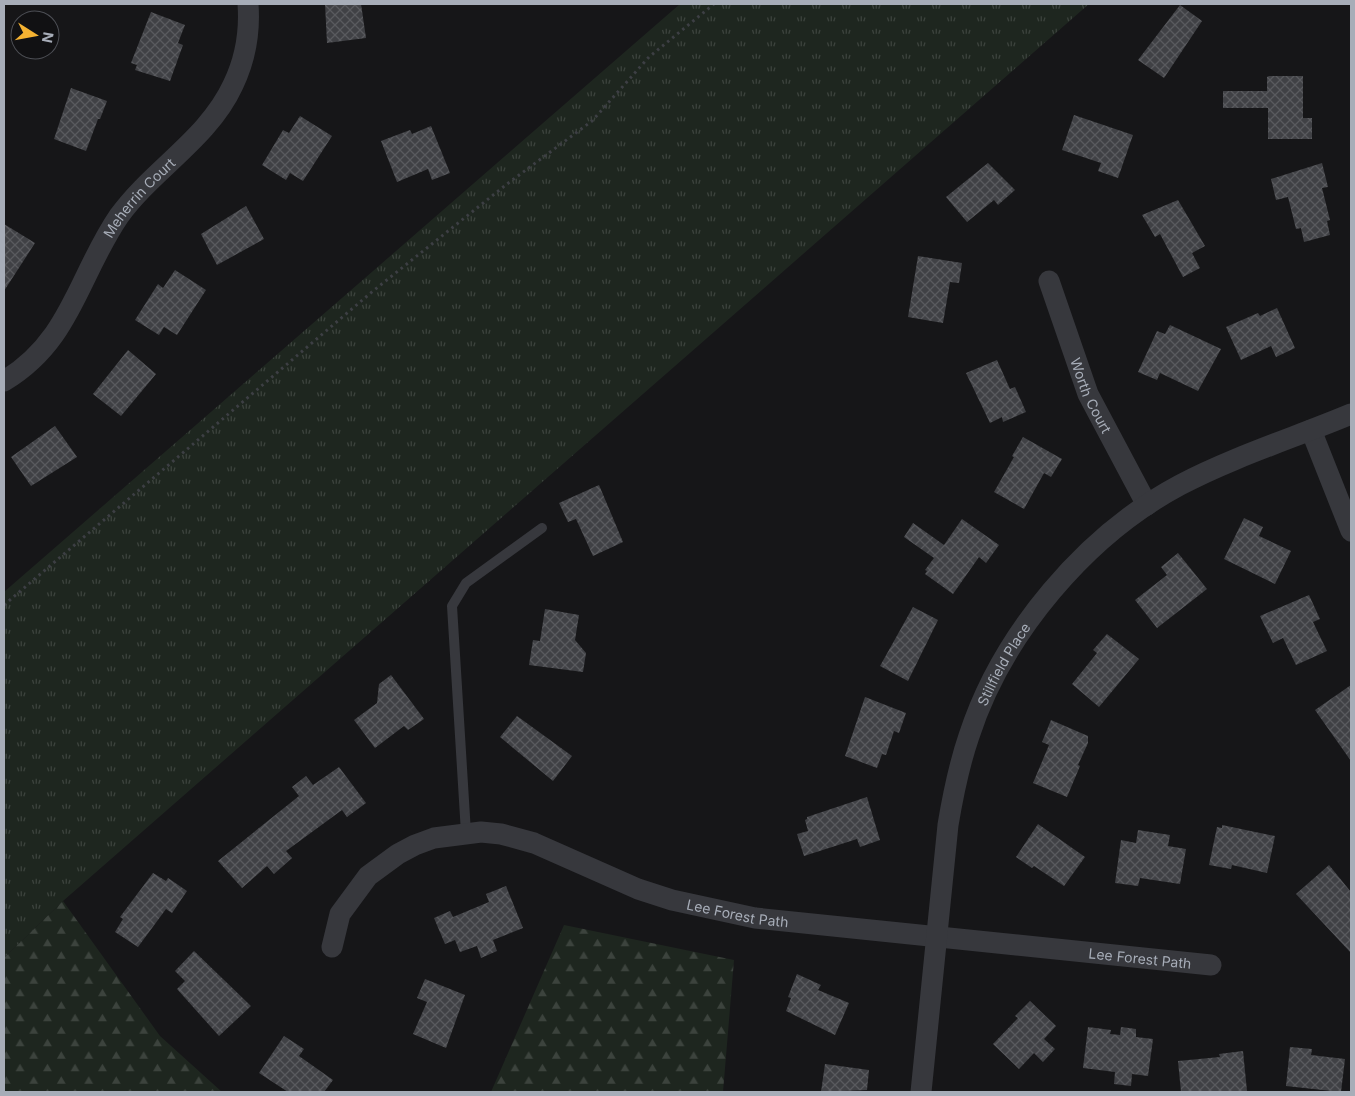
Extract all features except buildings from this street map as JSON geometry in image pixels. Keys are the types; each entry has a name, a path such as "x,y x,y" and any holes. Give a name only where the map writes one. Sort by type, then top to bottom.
{"street":[{"name":"Meherrin Court","path":"4,381 35,358 53,337 62,324 103,242 120,215 218,111 233,85 243,60 249,19 248,4"},
{"name":"Worth Court","path":"1049,281 1073,356 1088,394 1147,505"},
{"name":"Stillfield Place","path":"921,1092 936,937 954,786 969,735 990,686 1022,630 1059,583 1110,534 1147,505 1181,484 1351,414"},
{"path":"1311,430 1351,531"},
{"name":"Lee Forest Path","path":"332,947 340,914 368,876 398,854 415,845 434,838 466,833 501,834 534,843 638,889 701,908 755,918 1211,965"}],"lane":[{"path":"466,833 452,606 466,583 542,528"}],"path":[{"path":"4,606 373,291 507,184 592,121 649,57 714,4"}],"green space":[{"path":"680,4 1089,4 63,901 4,958 4,592"},
{"path":"63,901 160,1036 222,1092 4,1092 4,958"},
{"path":"564,925 734,960 723,1092 491,1092"}]}
